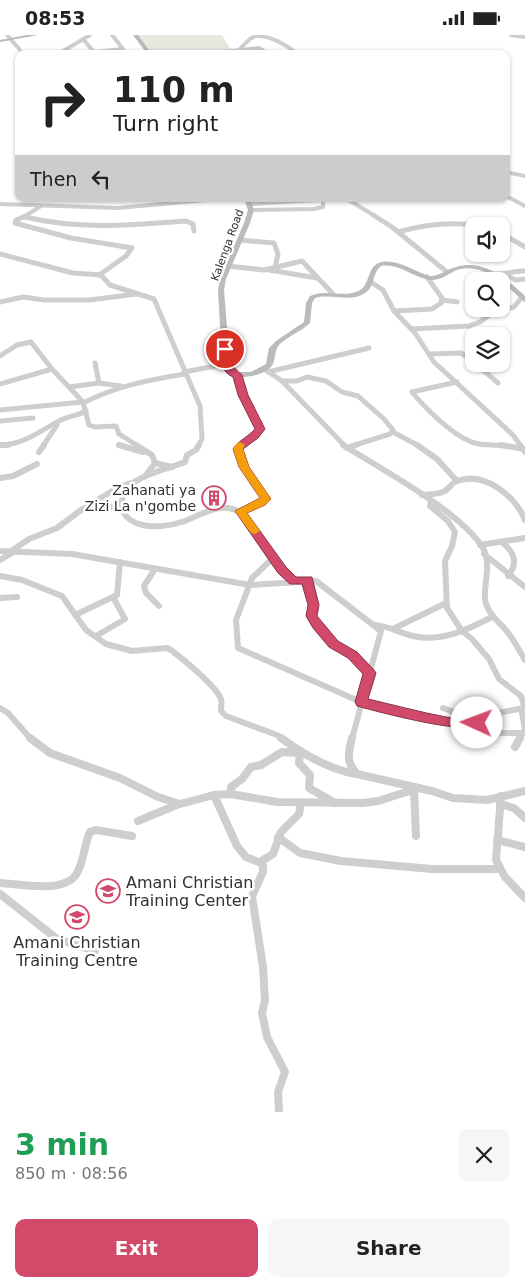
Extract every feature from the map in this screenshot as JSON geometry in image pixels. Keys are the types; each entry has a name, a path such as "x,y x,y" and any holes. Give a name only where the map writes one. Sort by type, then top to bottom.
{"main road":[{"path":"0,41 36,35"},
{"path":"135,35 147,50"},
{"name":"Kalenga Road","path":"226,364 221,290 223,279 240,240 249,204"},
{"path":"226,364 232,373 237,375 266,370 274,347 278,342 308,323 309,303 312,297 361,293 368,288 374,269 385,263 426,277 439,277 447,272 464,267 488,272"},
{"path":"510,285 524,298"}],"street":[{"path":"7,35 20,50"},
{"path":"65,50 90,35"},
{"path":"112,35 122,49 113,50"},
{"path":"511,35 525,37"},
{"path":"240,49 254,37 261,36 282,42 293,50"},
{"path":"83,39 92,50"},
{"path":"240,49 261,48 263,50"},
{"path":"510,173 525,176"},
{"path":"510,197 525,206"},
{"path":"0,203 118,209 187,202"},
{"path":"249,204 286,202"},
{"path":"249,204 314,209 323,207 323,202"},
{"path":"352,202 398,232 447,272"},
{"path":"41,206 32,213 16,220 15,223 77,239 132,248 126,256 99,275"},
{"path":"24,217 49,223 102,227 186,221 193,224 194,231"},
{"path":"398,232 415,227 465,223"},
{"path":"510,238 525,247"},
{"path":"240,240 274,243 278,254 275,268"},
{"path":"0,254 73,273 99,275 104,277 110,285 155,300 200,407 202,439 196,450 187,455 185,462 119,487 82,510 57,529 29,539 0,560"},
{"path":"269,270 301,261 333,294"},
{"path":"228,266 269,270 317,278"},
{"path":"510,273 517,270 525,271"},
{"path":"426,277 442,300 457,302"},
{"path":"510,277 516,280 525,279"},
{"path":"371,282 383,290 394,311 412,329 434,362 514,435 524,450"},
{"path":"0,302 24,297 44,300 89,300 137,294"},
{"path":"412,329 469,326 480,322 496,311 514,307 524,298"},
{"path":"394,311 432,309 442,300"},
{"path":"0,357 17,345 30,341 43,355 52,369 83,402 89,425 92,427 116,426 119,434 147,452 154,459 155,463"},
{"path":"266,370 369,348"},
{"path":"429,354 461,353 465,356"},
{"path":"95,363 94,369 99,377 99,383"},
{"path":"0,411 83,402 149,379 226,364"},
{"path":"0,384 52,369"},
{"path":"266,370 282,381 347,448 431,501 454,518 480,545 484,553 488,577 485,602 492,617 525,649"},
{"path":"486,372 498,383"},
{"path":"132,483 124,491 122,510 132,521 146,525 179,523 201,513 214,510 231,509 240,511 262,503 266,499 239,457 239,446 254,436 260,429 243,395 237,375"},
{"path":"282,381 297,381 307,377 326,381 342,392 358,396 384,419 393,432 438,462 457,481"},
{"path":"457,382 412,392 441,421 467,440 478,444 501,445 524,450"},
{"path":"69,387 99,383 128,386"},
{"path":"0,445 8,446 26,440 66,419 81,415 86,411"},
{"path":"0,421 33,419"},
{"path":"39,453 57,425"},
{"path":"347,448 393,432"},
{"path":"118,445 147,452"},
{"path":"155,463 172,467"},
{"path":"144,477 155,463"},
{"path":"0,478 13,476 37,464"},
{"path":"422,495 440,493 457,481 480,480 514,499 525,520"},
{"path":"431,501 430,506 445,518 455,532 452,546 445,561 446,603 452,618 489,659 500,681 521,696 525,723 523,733 515,747"},
{"path":"95,502 122,510"},
{"path":"240,511 272,559 294,581"},
{"path":"480,545 525,538"},
{"path":"502,542 515,555 515,567 508,576"},
{"path":"0,551 64,553 250,585 308,580 322,585 358,616 375,625 395,629 418,637 462,631 492,617"},
{"path":"484,553 495,561 508,576 525,587"},
{"path":"272,559 252,578 235,626 238,648 361,702 443,721 474,725 504,734 523,733"},
{"path":"75,615 113,597 118,592 120,562"},
{"path":"154,569 144,585 146,593 159,606"},
{"path":"0,576 22,579 37,587 59,594 86,630 106,643 132,651 167,648 173,650 184,662 196,669 220,697 221,711 224,714 277,735 300,753 340,771 466,800 501,800 525,791"},
{"path":"308,580 307,585 313,605 311,612 314,621 334,644 352,655 370,673"},
{"path":"0,597 18,597"},
{"path":"96,636 125,619 113,597"},
{"path":"395,629 446,603"},
{"path":"357,774 350,767 348,754 381,633 375,625"},
{"path":"519,643 525,660"},
{"path":"0,708 8,713 33,741 50,753 120,778 158,797 180,804"},
{"path":"443,708 459,714 483,717"},
{"path":"474,725 483,717 500,711 524,708"},
{"path":"231,794 231,787 242,779 251,767 261,765 282,752 300,753"},
{"path":"300,753 299,763 310,775 309,788 336,804"},
{"path":"138,821 180,804 214,795 231,794 267,801 301,803 371,803 417,789"},
{"path":"416,836 417,789"},
{"path":"214,795 237,847 250,860 260,862 273,854 278,837 285,827 300,814 301,803"},
{"path":"501,800 525,818"},
{"path":"501,800 495,856 500,869 525,898"},
{"path":"0,883 58,886 66,884 76,878 90,832 96,830 132,836"},
{"path":"278,837 300,853 342,861 432,869 500,869"},
{"path":"497,840 525,847"},
{"path":"260,862 263,866 263,872 252,896 252,901 261,951 265,1000 262,1013 267,1037 285,1072 278,1092 279,1112"},
{"path":"0,894 56,939 95,951"}],"shaded area":[{"path":"136,35 222,35 231,50 145,50"}],"slow traffic":[{"path":"240,445 238,449 239,457 266,499 262,503 240,511 255,531"}],"place":[{"name":"Zahanati ya Zizi La n'gombe","path":"214,498"},
{"name":"Amani Christian Training Center","path":"108,891"},
{"name":"Amani Christian Training Centre","path":"77,917"}],"route":[{"path":"225,349 226,364 232,373 237,375 243,395 260,429 258,433 242,443 238,449 239,457 244,467 266,499 262,503 240,511 275,563 294,581 308,580 307,585 313,605 311,612 317,625 334,644 345,653 352,655 370,673 361,702 443,721 474,725 477,723"}]}
